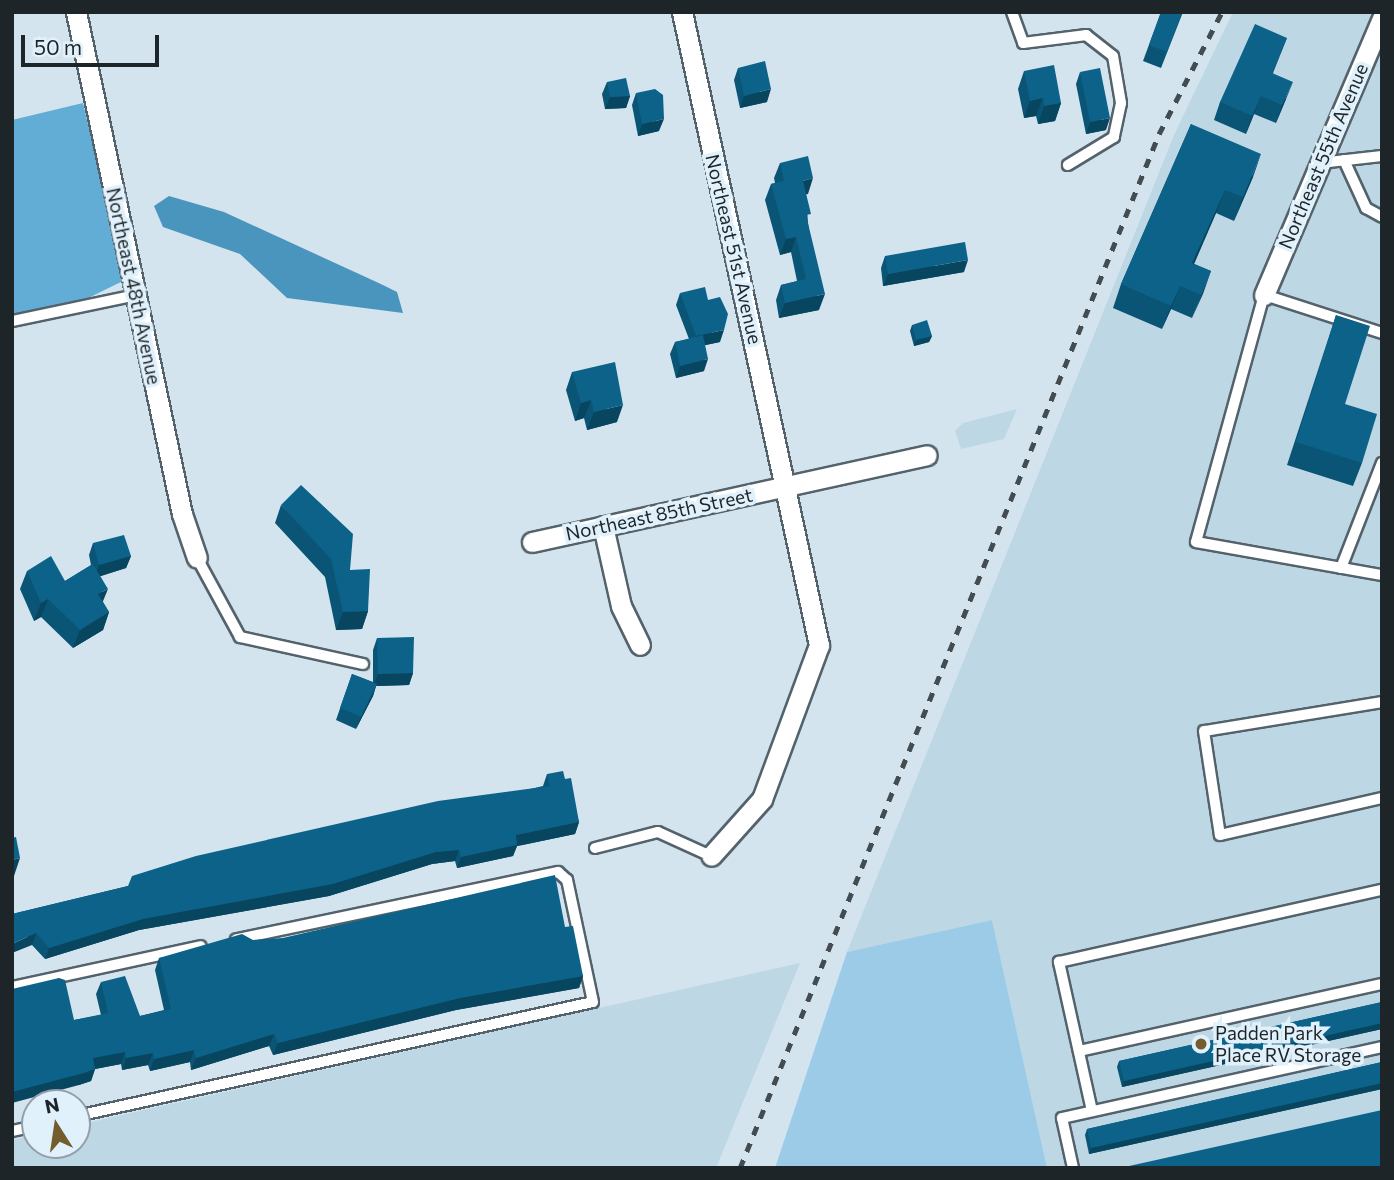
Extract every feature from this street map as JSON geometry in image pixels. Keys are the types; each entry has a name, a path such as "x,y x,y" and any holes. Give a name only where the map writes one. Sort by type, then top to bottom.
{"street":[{"name":"Northeast 48th Avenue","path":"76,12 136,295 197,558"},
{"name":"Northeast 51st Avenue","path":"682,12 787,486 818,658 762,799 711,856"},
{"name":"Northeast 55th Avenue","path":"1264,295 1382,18"},
{"name":"Northeast 85th Street","path":"532,542 927,456"},
{"path":"603,527 621,606 640,645"}],"lane":[{"path":"1012,12 1023,43 1086,35 1113,56 1121,103 1114,137 1068,165"},
{"path":"1320,163 1382,156"},
{"path":"1344,160 1366,208 1382,218"},
{"path":"12,321 136,295"},
{"path":"1382,333 1264,295 1196,542 1382,575"},
{"path":"1341,568 1377,487 1382,463"},
{"path":"197,558 240,637 363,664"},
{"path":"1382,702 1205,731 1220,835 1382,798"},
{"path":"595,848 659,832 711,856"},
{"path":"12,987 541,873 558,872 568,880 593,1002 91,1113"},
{"path":"1092,1111 1059,962 1382,890"},
{"path":"1079,1051 1382,984"},
{"path":"1073,1168 1062,1118 1382,1047"}],"shaded area":[{"path":"1233,12 1382,12 1382,1168 1047,1168 992,920 847,952 1174,135"},
{"path":"83,103 125,280 76,304 12,316 12,120"},
{"path":"169,196 224,212 397,292 403,313 287,298 240,254 163,227 154,206"},
{"path":"1017,409 1004,439 961,449 955,431 963,423"},
{"path":"992,920 1047,1168 775,1168 847,952"},
{"path":"800,963 716,1168 12,1168 12,1140 21,1138 21,1159 91,1159 91,1122"}],"building":[{"path":"1161,12 1182,12 1167,52 1149,45"},
{"path":"1255,24 1287,38 1272,73 1293,82 1282,105 1261,96 1252,116 1220,102"},
{"path":"765,61 771,89 744,96 738,68"},
{"path":"1054,65 1061,103 1044,106 1043,98 1030,101 1024,71"},
{"path":"1100,68 1110,118 1090,122 1080,72"},
{"path":"626,78 630,96 610,97 607,82"},
{"path":"655,89 663,95 664,119 642,124 636,93"},
{"path":"1191,124 1261,154 1243,197 1225,190 1192,263 1211,271 1201,295 1180,286 1171,306 1121,284"},
{"path":"808,156 813,178 803,181 811,214 806,215 825,294 785,303 781,285 806,279 796,237 786,239 771,184 784,181 780,163"},
{"path":"965,242 968,260 888,274 885,256"},
{"path":"705,287 708,300 720,297 728,314 724,330 696,336 680,293"},
{"path":"1336,315 1370,326 1345,404 1377,414 1362,463 1296,442"},
{"path":"927,320 932,336 916,340 912,325"},
{"path":"703,335 708,359 680,366 675,342"},
{"path":"615,362 623,405 594,412 591,400 581,403 572,372"},
{"path":"301,485 353,534 350,570 370,569 368,611 343,612 331,559 281,505"},
{"path":"124,535 131,556 99,565 93,543"},
{"path":"51,556 65,581 93,564 108,589 98,594 109,612 80,630 48,599 41,603 27,571"},
{"path":"414,637 413,673 378,674 377,638"},
{"path":"352,674 377,684 361,717 340,708"},
{"path":"563,771 565,779 571,778 579,822 516,835 517,845 461,857 459,850 436,852 333,884 143,919 49,948 36,933 12,944 12,914 128,886 132,876 196,856 438,801 550,786 547,774"},
{"path":"16,837 20,858 12,860 12,838"},
{"path":"555,875 565,927 573,926 583,976 460,998 278,1043 274,1034 196,1058 194,1050 154,1059 153,1053 126,1058 125,1052 93,1058 95,1069 12,1092 12,989 59,978 65,980 74,1020 108,1013 101,982 125,976 140,1016 171,1009 159,958 242,934 253,940 283,938"},
{"path":"1382,1002 1382,1023 1124,1081 1119,1061"},
{"path":"1382,1062 1382,1083 1091,1148 1087,1129"},
{"path":"1382,1110 1380,1168 1120,1168"}],"railway":[{"path":"740,1168 1159,134 1222,12"}],"place":[{"name":"Padden Park Place RV Storage","path":"1201,1044"}]}
